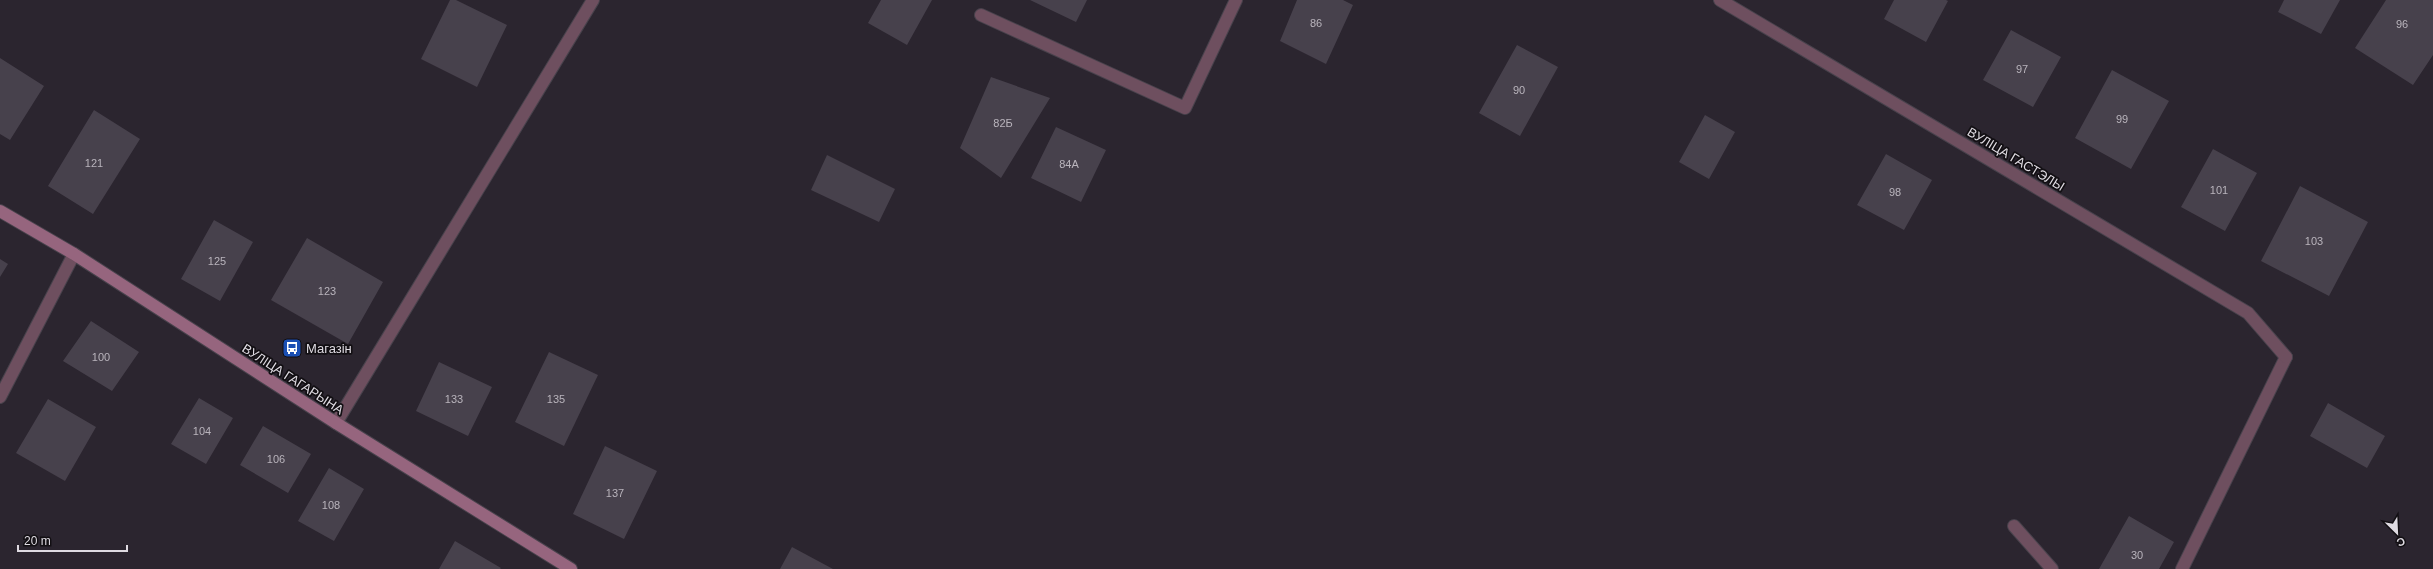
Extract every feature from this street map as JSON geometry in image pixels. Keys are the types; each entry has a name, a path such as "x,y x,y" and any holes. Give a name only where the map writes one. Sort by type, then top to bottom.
{"street":[{"path":"336,424 593,0"},
{"path":"980,15 1185,108 1236,0"},
{"name":"ВУЛІЦА ГАСТЭЛЫ","path":"1720,0 2248,314 2286,357 2182,569"},
{"name":"ВУЛІЦА ГАГАРЫНА","path":"0,211 74,254 336,424 571,569"},
{"path":"0,397 74,254"},
{"path":"2014,526 2052,569"}],"building":[{"path":"450,0 456,0 507,25 477,87 421,59"},
{"path":"881,0 932,0 907,45 868,23"},
{"path":"1030,0 1087,0 1076,22"},
{"path":"1297,0 1343,0 1353,5 1326,64 1280,41"},
{"path":"1894,0 1948,1 1926,42 1884,19"},
{"path":"2284,0 2340,0 2321,34 2278,12"},
{"path":"2386,0 2433,0 2433,55 2413,85 2355,48"},
{"path":"2011,30 2061,57 2033,107 1983,80"},
{"path":"1517,45 1558,67 1520,136 1479,113"},
{"path":"0,58 44,86 10,140 0,134"},
{"path":"2112,70 2169,101 2131,169 2075,138"},
{"path":"991,77 1050,98 1001,178 960,148"},
{"path":"94,110 140,139 93,214 48,186"},
{"path":"1705,115 1735,132 1709,179 1679,162"},
{"path":"1056,127 1106,150 1081,202 1031,178"},
{"path":"2213,149 2257,173 2225,231 2181,207"},
{"path":"1886,154 1932,180 1904,230 1857,205"},
{"path":"827,155 895,189 879,222 811,190"},
{"path":"2300,186 2368,222 2329,296 2261,261"},
{"path":"214,220 253,242 220,301 181,279"},
{"path":"307,238 383,282 348,344 271,300"},
{"path":"0,259 8,264 0,277"},
{"path":"91,321 139,352 112,391 63,361"},
{"path":"549,352 598,375 564,446 515,422"},
{"path":"439,362 492,387 468,436 416,411"},
{"path":"199,398 233,418 206,464 171,444"},
{"path":"48,399 96,427 65,481 16,453"},
{"path":"2328,403 2385,436 2367,468 2310,436"},
{"path":"263,426 311,454 288,493 240,465"},
{"path":"605,446 657,471 624,539 573,514"},
{"path":"329,468 364,489 334,541 298,521"},
{"path":"2129,516 2174,542 2159,569 2099,569"},
{"path":"455,541 501,568 439,569"},
{"path":"792,547 833,569 780,569"}],"place":[{"name":"Магазін","path":"292,348"}]}
